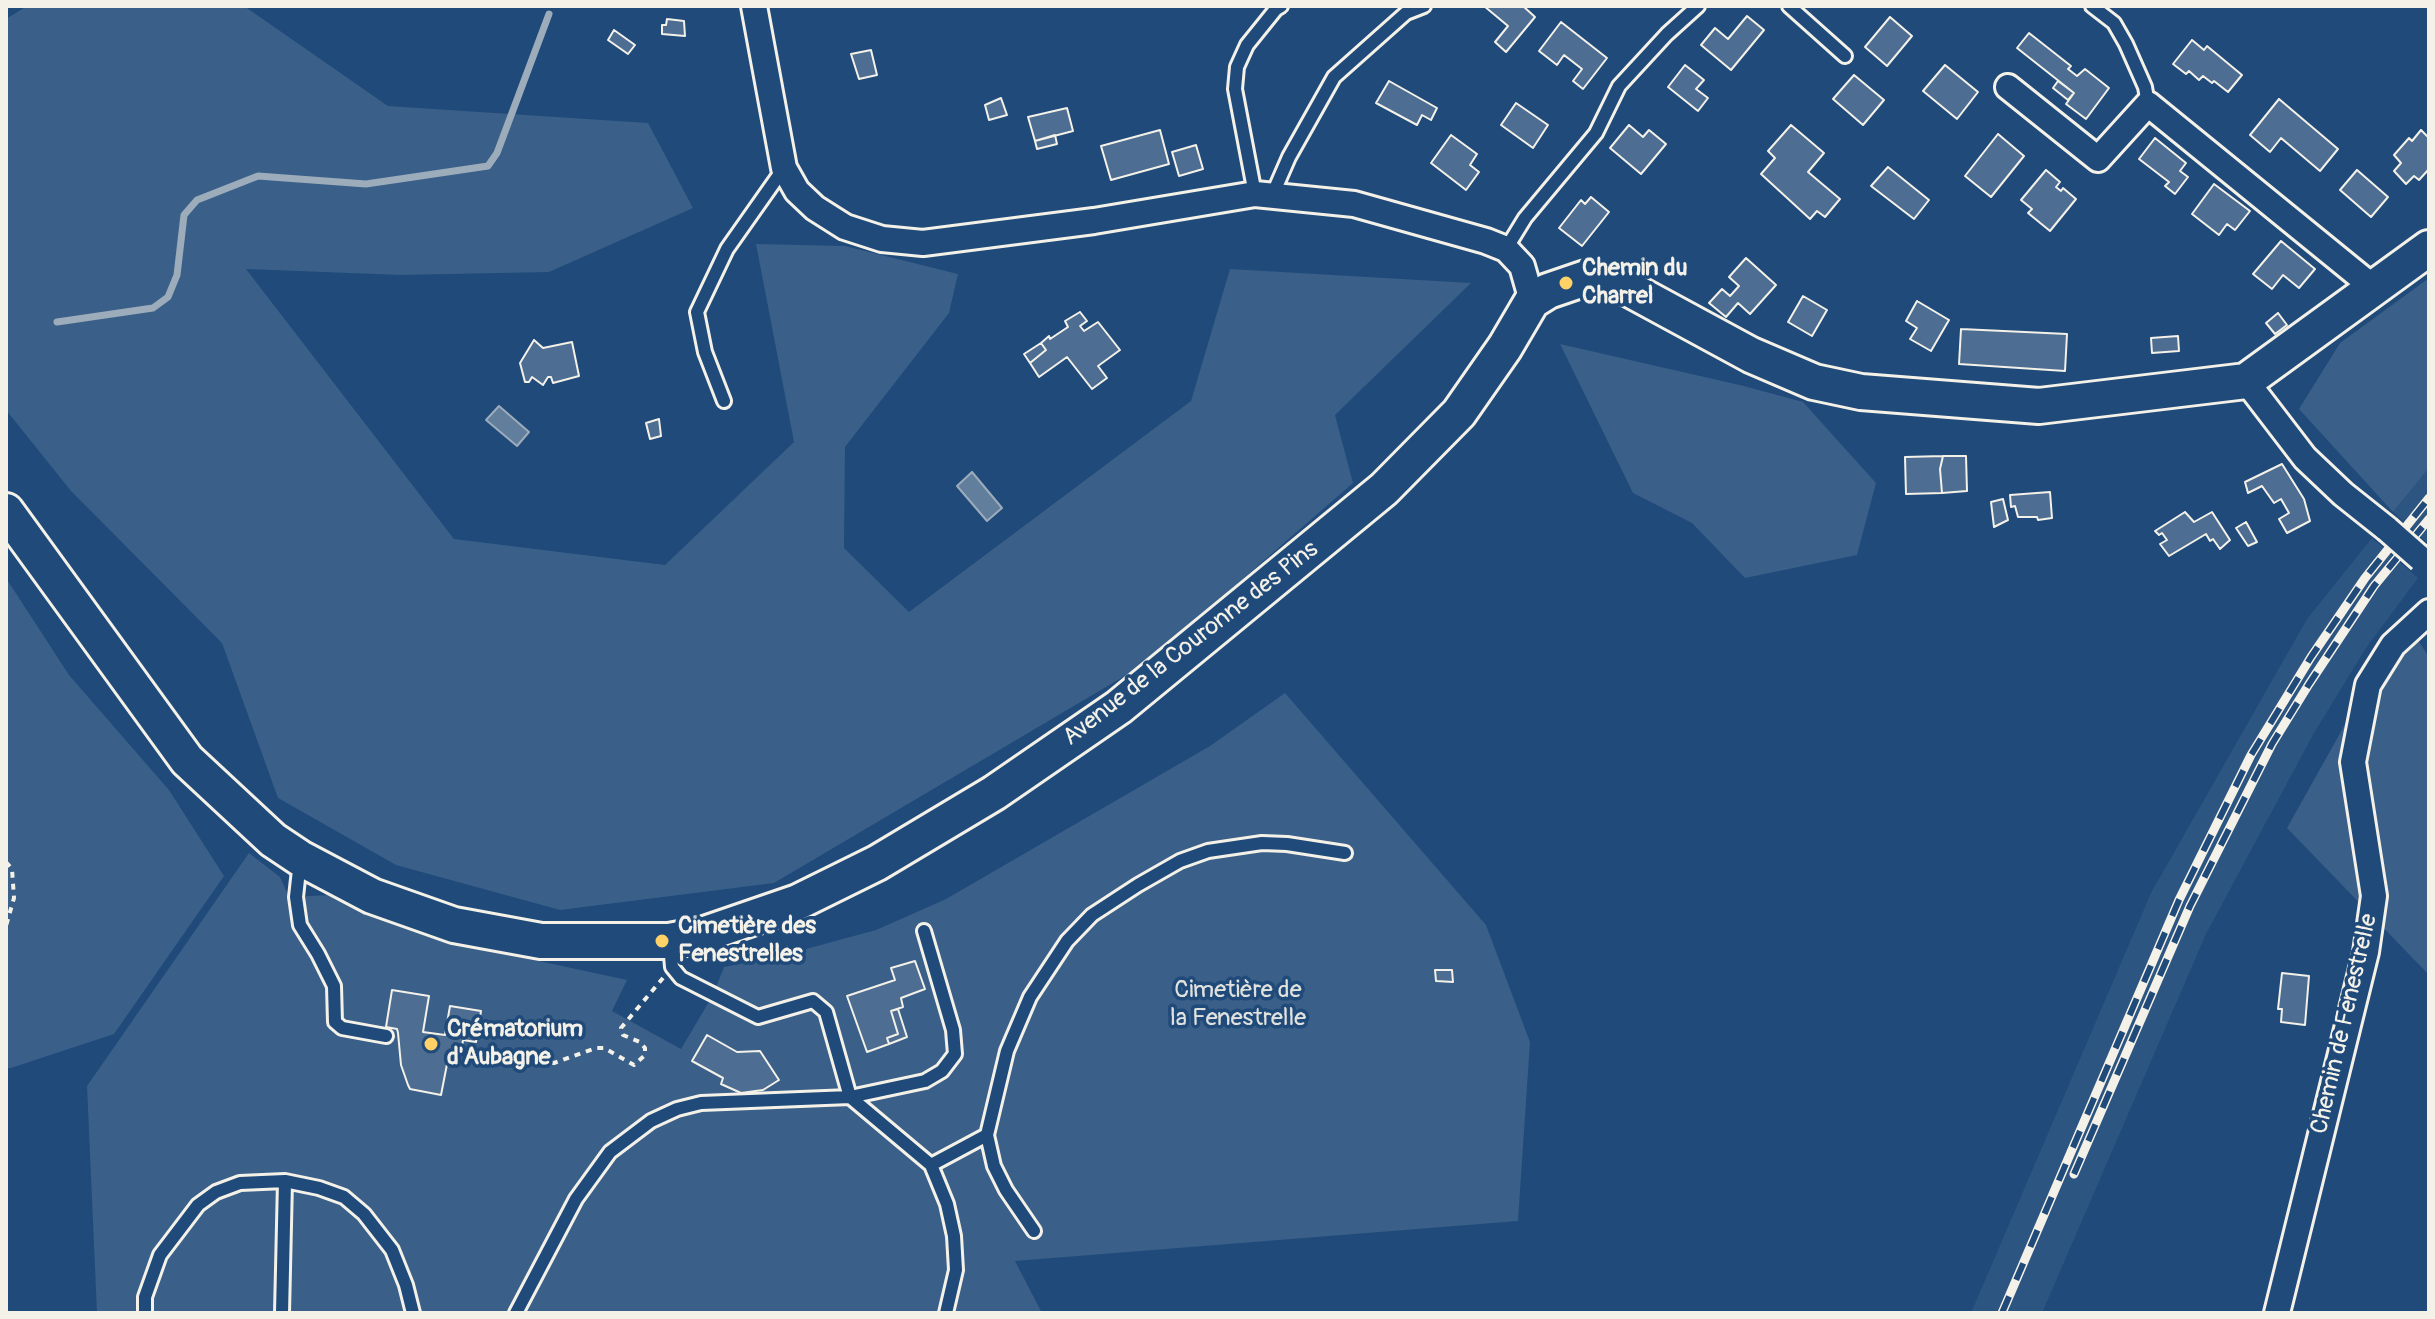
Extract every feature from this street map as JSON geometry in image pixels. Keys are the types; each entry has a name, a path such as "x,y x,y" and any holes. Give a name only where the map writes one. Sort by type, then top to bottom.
{"street":[{"path":"754,6 784,168 797,191 815,208 845,227 882,239 923,243 1263,195 1354,204 1474,237 1506,249 1522,266 1532,301 1566,283 1586,278 1606,280 1643,296 1751,355 1814,382 1861,392 2039,406 2246,381 2429,248"},
{"path":"2008,87 2098,159 2148,104 2374,288"},
{"name":"Avenue de la Couronne des Pins","path":"6,511 187,760 273,840 300,858 372,896 454,925 541,941 671,954 702,935 798,902 877,863 994,793 1119,707 1384,489 1459,413 1505,347 1532,301"},
{"path":"2246,381 2305,458 2425,563"},
{"name":"Chemin de Fenestrelle","path":"2277,1313 2366,952 2374,896 2353,762 2368,685 2393,645 2429,612"}],"lane":[{"path":"1263,195 1289,157 1334,77 1406,13 1424,6"},
{"path":"1506,249 1525,218 1596,133 1619,86 1698,6"},
{"path":"1789,6 1845,56"},
{"path":"2092,6 2114,23 2126,44 2145,87 2148,104"},
{"path":"1263,195 1235,89 1237,67 1247,45 1277,7"},
{"path":"724,401 705,352 697,312 727,249 784,168"},
{"path":"1034,1231 994,1166 987,1135 1007,1051 1030,997 1067,941 1092,915 1160,871 1208,851 1262,843 1345,853"},
{"path":"300,858 296,897 300,925 334,986 335,1022 342,1028 386,1036"},
{"path":"516,1313 576,1199 610,1152 651,1121 677,1109 701,1103 850,1097 925,1081 942,1071 955,1054 953,1030 924,931"},
{"path":"671,954 681,978 758,1017 813,1001 826,1012 850,1097 931,1165 947,1204 954,1236 956,1270 946,1313"},
{"path":"931,1165 987,1135"},
{"path":"145,1313 145,1297 160,1255 198,1205 216,1192 240,1183 285,1181 344,1197 364,1214 392,1250 413,1313"},
{"path":"282,1313 285,1181"}],"path":[{"path":"6,862 12,869 14,898 6,926"},
{"path":"469,1049 554,1063 604,1048 634,1065 645,1055 645,1048 640,1042 623,1035 621,1028 671,954"}],"shaded area":[{"path":"499,406 529,432 517,446 486,420"},
{"path":"2429,468 2429,544 2393,512"},
{"path":"972,472 1002,508 987,521 957,486"},
{"path":"2372,538 2418,578 2366,648 2314,733 2206,934 2042,1313 1971,1313 2151,893 2307,619"}],"green space":[{"path":"27,6 244,6 388,106 648,123 693,208 549,272 401,275 246,269 454,539 665,565 794,442 756,244 845,246 958,274 949,313 845,447 844,548 909,612 1191,401 1230,269 1471,283 1335,415 1353,483 1145,664 774,883 560,910 396,865 278,798 222,643 71,491 6,410 6,19"},
{"path":"2429,278 2429,468 2393,512 2299,409 2340,343"},
{"path":"1560,344 1803,402 1876,483 1857,555 1745,578 1692,523 1633,493"},
{"path":"6,578 69,675 169,790 224,876 114,1034 11,1068 6,1068"},
{"path":"2404,619 2429,657 2429,975 2287,828"},
{"name":"Cimetière de la Fenestrelle","path":"1285,693 1486,925 1530,1042 1518,1221 1015,1261 1042,1313 97,1313 87,1086 249,853 280,877 289,897 330,895 451,942 627,980 612,1011 681,1049 713,995 724,967 780,956 876,930 946,899 1210,746"}],"building":[{"path":"1484,6 1523,6 1535,17 1506,52 1495,42 1508,26"},
{"path":"1747,16 1764,30 1731,70 1701,45 1715,28 1728,39"},
{"path":"1890,17 1912,36 1887,66 1865,47"},
{"path":"667,19 684,21 685,36 662,34 662,25 666,25"},
{"path":"1561,22 1607,58 1583,89 1573,81 1582,69 1564,55 1557,65 1539,51"},
{"path":"614,30 635,45 628,54 608,40"},
{"path":"2029,33 2071,66 2068,69 2077,76 2085,69 2109,88 2086,119 2066,104 2074,93 2017,48"},
{"path":"2192,40 2204,50 2207,46 2242,75 2228,92 2214,81 2212,83 2203,76 2199,80 2189,71 2186,74 2173,64"},
{"path":"871,50 877,75 859,79 851,54"},
{"path":"1685,65 1704,80 1696,89 1708,98 1698,111 1668,87"},
{"path":"1945,65 1978,92 1957,119 1923,91"},
{"path":"1854,75 1884,100 1863,125 1833,99"},
{"path":"1389,81 1437,108 1431,120 1422,115 1417,125 1376,103"},
{"path":"2058,81 2074,93 2068,100 2053,88"},
{"path":"1001,98 1007,115 989,120 985,105"},
{"path":"2279,99 2338,149 2320,171 2281,138 2270,152 2250,135"},
{"path":"1516,103 1548,125 1533,148 1501,125"},
{"path":"1067,108 1073,131 1035,141 1028,117"},
{"path":"1629,125 1643,137 1649,130 1666,144 1641,174 1610,148"},
{"path":"1791,125 1824,153 1808,172 1840,199 1825,217 1817,211 1810,219 1761,174 1775,158 1768,151"},
{"path":"1160,130 1169,164 1111,180 1101,146"},
{"path":"2421,130 2429,138 2429,169 2419,180 2414,176 2406,184 2394,171 2401,163 2394,155"},
{"path":"1998,134 2024,156 1991,197 1965,176"},
{"path":"1055,135 1057,144 1037,149 1035,141"},
{"path":"1451,135 1477,154 1470,165 1479,172 1466,190 1431,163"},
{"path":"2155,138 2186,163 2180,171 2188,177 2175,194 2165,186 2169,182 2139,159"},
{"path":"1196,145 1203,169 1179,176 1172,152"},
{"path":"1888,167 1929,200 1914,219 1871,186"},
{"path":"2046,170 2060,182 2056,187 2061,191 2063,188 2076,199 2050,231 2028,213 2032,209 2021,200"},
{"path":"2357,170 2388,197 2371,217 2340,190"},
{"path":"2214,184 2250,211 2235,230 2227,224 2219,235 2192,214"},
{"path":"1591,197 1609,212 1582,246 1559,228 1581,200 1585,204"},
{"path":"2281,241 2315,269 2299,288 2283,275 2272,289 2253,274"},
{"path":"1746,258 1776,285 1750,314 1738,303 1726,317 1709,303 1722,289 1730,296 1739,286 1729,277"},
{"path":"1803,296 1827,310 1812,336 1788,322"},
{"path":"1917,301 1949,320 1931,351 1910,339 1917,328 1906,321"},
{"path":"1080,312 1087,321 1080,326 1084,331 1098,322 1120,350 1098,366 1107,378 1092,389 1067,357 1039,377 1030,363 1046,350 1041,343 1068,327 1065,321"},
{"path":"2278,313 2287,325 2275,334 2266,323"},
{"path":"1961,329 2067,334 2065,371 1959,364"},
{"path":"2178,336 2179,351 2152,353 2151,338"},
{"path":"534,340 543,348 572,342 579,376 553,383 548,377 543,385 532,377 525,382 520,363"},
{"path":"1041,343 1046,350 1030,363 1024,354"},
{"path":"659,419 661,436 650,439 646,423"},
{"path":"1943,456 1940,469 1942,493 1906,494 1905,457"},
{"path":"1943,456 1966,456 1967,491 1942,493 1940,469"},
{"path":"2282,464 2304,499 2310,521 2287,533 2279,519 2289,513 2281,499 2274,503 2262,486 2248,493 2245,482"},
{"path":"2050,492 2052,518 2038,520 2037,517 2018,517 2015,506 2011,507 2010,495"},
{"path":"2003,499 2008,520 1994,527 1991,502"},
{"path":"2185,512 2194,522 2212,512 2230,540 2220,549 2206,534 2169,556 2160,544 2167,540 2162,533 2159,535 2155,531"},
{"path":"2246,522 2257,542 2248,546 2236,528"},
{"path":"915,961 925,989 901,998 903,1007 891,1011 898,1034 887,1038 889,1044 867,1052 847,996 895,980 891,968"},
{"path":"1435,970 1452,970 1453,982 1436,981"},
{"path":"2282,973 2309,976 2305,1025 2281,1022 2282,1009 2278,1009"},
{"name":"Crématorium d'Aubagne","path":"392,990 429,996 423,1032 445,1035 450,1006 481,1011 476,1042 463,1040 461,1054 449,1054 441,1095 410,1089 408,1085 401,1065 397,1029 386,1027"},
{"path":"898,1009 907,1037 889,1044 887,1038 898,1034 891,1011"},
{"path":"707,1035 737,1052 760,1051 779,1080 763,1090 741,1093 721,1084 723,1078 692,1061"}],"waterway":[{"path":"57,322 153,308 168,297 177,275 184,215 197,200 258,176 366,184 488,166 497,153 549,14"}],"railway":[{"path":"2002,1313 2179,900 2251,755 2311,657 2365,578 2429,498"},
{"path":"2074,1174 2190,906 2272,744 2374,586 2429,519"}],"place":[{"name":"Chemin du Charrel","path":"1566,283"},
{"name":"Cimetière des Fenestrelles","path":"662,941"},
{"name":"Crématorium d'Aubagne","path":"431,1044"}]}
